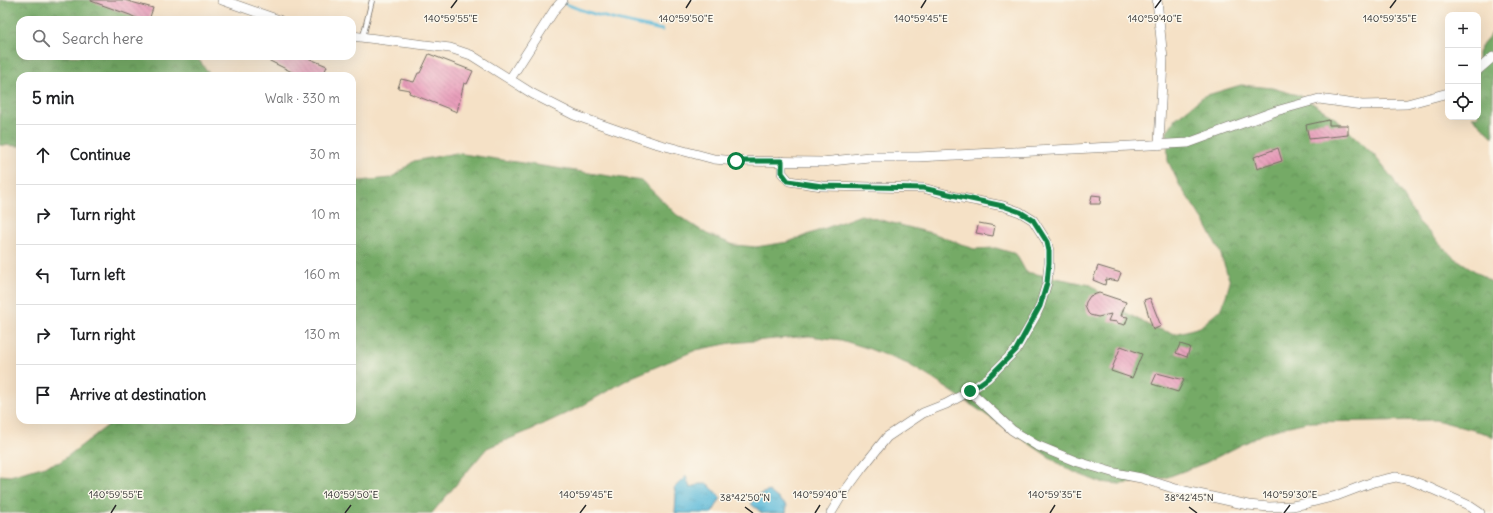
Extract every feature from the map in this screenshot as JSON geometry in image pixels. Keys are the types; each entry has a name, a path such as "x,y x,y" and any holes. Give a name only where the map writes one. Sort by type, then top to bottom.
{"street":[{"path":"222,0 268,16"},
{"path":"510,79 555,9 563,0"},
{"path":"1157,0 1163,59 1159,145"},
{"path":"356,36 450,48 471,55 533,94 574,115 654,143 714,159 736,161 822,162 869,157 918,157 1159,145 1188,142 1276,111 1319,99 1362,105 1407,104 1445,94"},
{"path":"1481,67 1493,57"},
{"path":"782,161 782,173 788,181 822,186 923,188 1003,206 1020,212 1033,220 1047,242 1049,251 1047,283 1040,306 1016,350 988,378 970,391 946,404 923,413 887,437 862,468 831,513"},
{"path":"970,391 1012,430 1036,445 1075,461 1184,491 1248,505 1268,507 1292,506 1336,496 1373,482 1396,477 1410,480 1432,489 1468,505 1480,513"}],"lane":[{"path":"362,37 372,0"}],"green space":[{"path":"0,0 101,0 140,16 16,16 16,60 199,60 208,72 16,72 16,146 0,145"},
{"path":"1493,32 1493,137 1475,120 1481,120 1481,47"},
{"path":"1241,85 1272,88 1301,96 1334,117 1374,155 1393,179 1418,221 1452,256 1493,283 1493,438 1488,434 1436,420 1307,422 1265,433 1205,463 1165,478 1120,484 1099,482 1061,465 933,379 908,364 867,348 841,340 809,336 731,343 696,350 632,377 580,407 487,448 432,513 0,513 0,475 10,476 60,462 110,424 356,424 356,181 391,178 414,161 456,153 642,181 677,215 707,234 734,245 756,247 788,242 861,215 935,234 974,249 996,248 1016,254 1026,272 1091,285 1119,309 1152,327 1175,334 1200,327 1220,310 1230,282 1220,252 1205,223 1180,186 1168,161 1167,132 1175,119 1204,96"}],"water":[{"path":"686,476 690,488 699,484 708,484 721,498 712,513 675,513 676,495 674,488"},
{"path":"769,491 787,506 786,513 762,513 751,504 757,495"}],"building":[{"path":"124,0 153,8 150,16 132,16 91,1"},
{"path":"429,54 473,71 467,84 464,83 457,112 409,93 410,90 398,88 401,79 414,82"},
{"path":"268,60 313,60 327,66 325,72 292,72"},
{"path":"1329,120 1329,125 1348,125 1348,135 1309,139 1306,125"},
{"path":"1278,148 1282,161 1257,169 1254,157"},
{"path":"1092,195 1101,196 1100,204 1090,204"},
{"path":"979,223 995,226 993,236 976,233"},
{"path":"1098,266 1121,273 1118,281 1106,279 1105,285 1093,280"},
{"path":"1099,293 1126,302 1121,316 1128,317 1125,325 1117,323 1118,322 1108,321 1111,314 1098,317 1088,313 1085,306 1086,302 1090,296"},
{"path":"1150,298 1161,326 1153,330 1144,300"},
{"path":"1180,344 1190,347 1187,357 1176,353"},
{"path":"1121,346 1142,354 1132,378 1111,371"},
{"path":"1157,373 1184,380 1178,392 1152,384"}],"waterway":[{"path":"557,0 595,14 662,30"}],"route":[{"path":"736,161 782,161 782,173 788,181 822,186 923,188 1003,206 1020,212 1033,220 1047,242 1049,251 1047,283 1041,298 1040,306 1016,350 988,378 970,391"}]}
